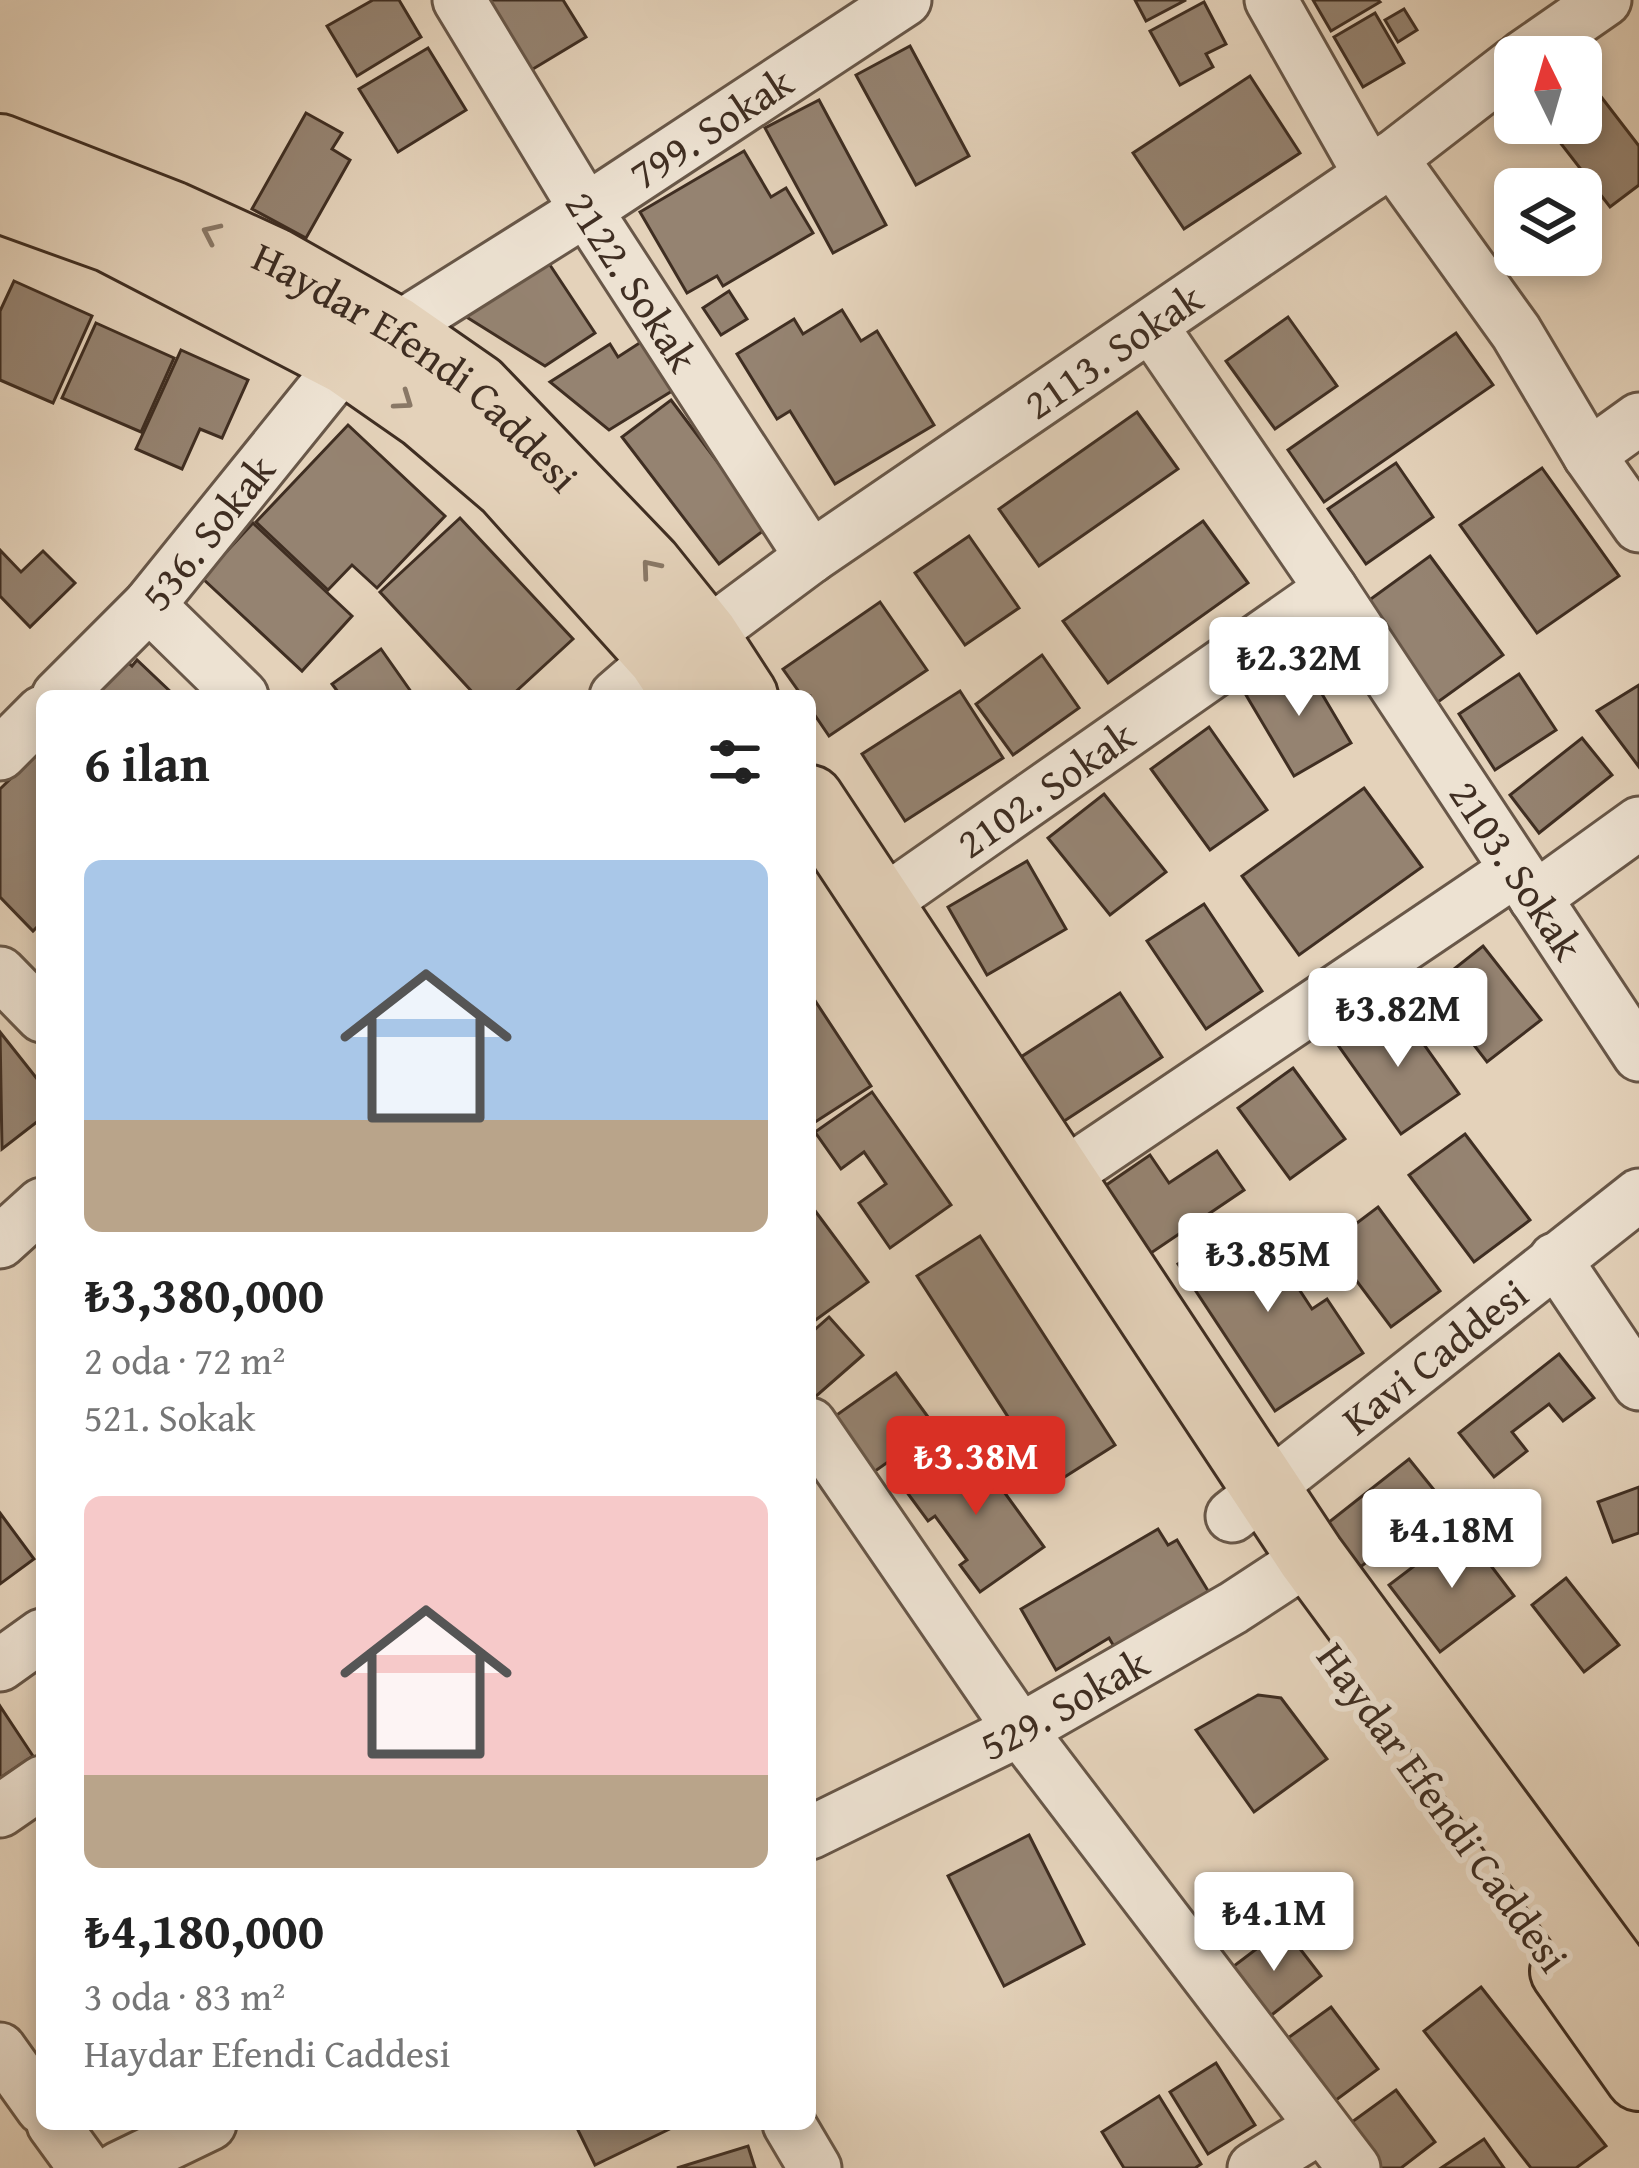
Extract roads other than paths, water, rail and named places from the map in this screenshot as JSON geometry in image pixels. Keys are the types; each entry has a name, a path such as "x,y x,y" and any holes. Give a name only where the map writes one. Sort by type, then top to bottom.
{"main road":[{"name":"Haydar Efendi Caddesi","path":"0,148 172,215 273,261 371,345"},
{"name":"Haydar Efendi Caddesi","path":"0,199 477,387 648,565 668,671 726,690"},
{"name":"Haydar Efendi Caddesi","path":"816,808 1058,1179 1250,1504"},
{"name":"Haydar Efendi Caddesi","path":"816,885 1250,1504 1481,1854 1639,2077"},
{"name":"Haydar Efendi Caddesi","path":"1293,1568 1639,2003"}],"street":[{"name":"2122. Sokak","path":"459,0 586,210 812,557"},
{"name":"799. Sokak","path":"371,345 904,0"},
{"path":"1271,0 1381,166 1516,332 1589,455 1639,526"},
{"path":"1545,36 1575,8"},
{"name":"2113. Sokak","path":"668,671 812,557 1152,327 1381,166 1494,79"},
{"name":"2103. Sokak","path":"1152,327 1639,1055"},
{"name":"536. Sokak","path":"64,690 149,605 371,345"},
{"path":"1589,455 1639,419"},
{"name":"2102. Sokak","path":"878,906 1331,589"},
{"path":"149,605 236,690"},
{"path":"0,754 36,718"},
{"path":"1058,1179 1526,884 1639,824"},
{"path":"0,973 36,1010"},
{"name":"Kavi Caddesi","path":"1250,1504 1639,1195"},
{"path":"0,1242 36,1209"},
{"path":"1556,1258 1639,1384"},
{"path":"816,1433 1020,1730 1354,2168"},
{"name":"529. Sokak","path":"816,1830 1020,1730 1233,1609 1293,1568"},
{"path":"0,1665 36,1639"},
{"path":"0,1811 36,1786"},
{"path":"0,2049 36,2100"},
{"path":"1254,2168 1322,2127"},
{"path":"57,2130 85,2168"},
{"path":"119,2168 198,2130"},
{"path":"793,2130 815,2168"}]}
